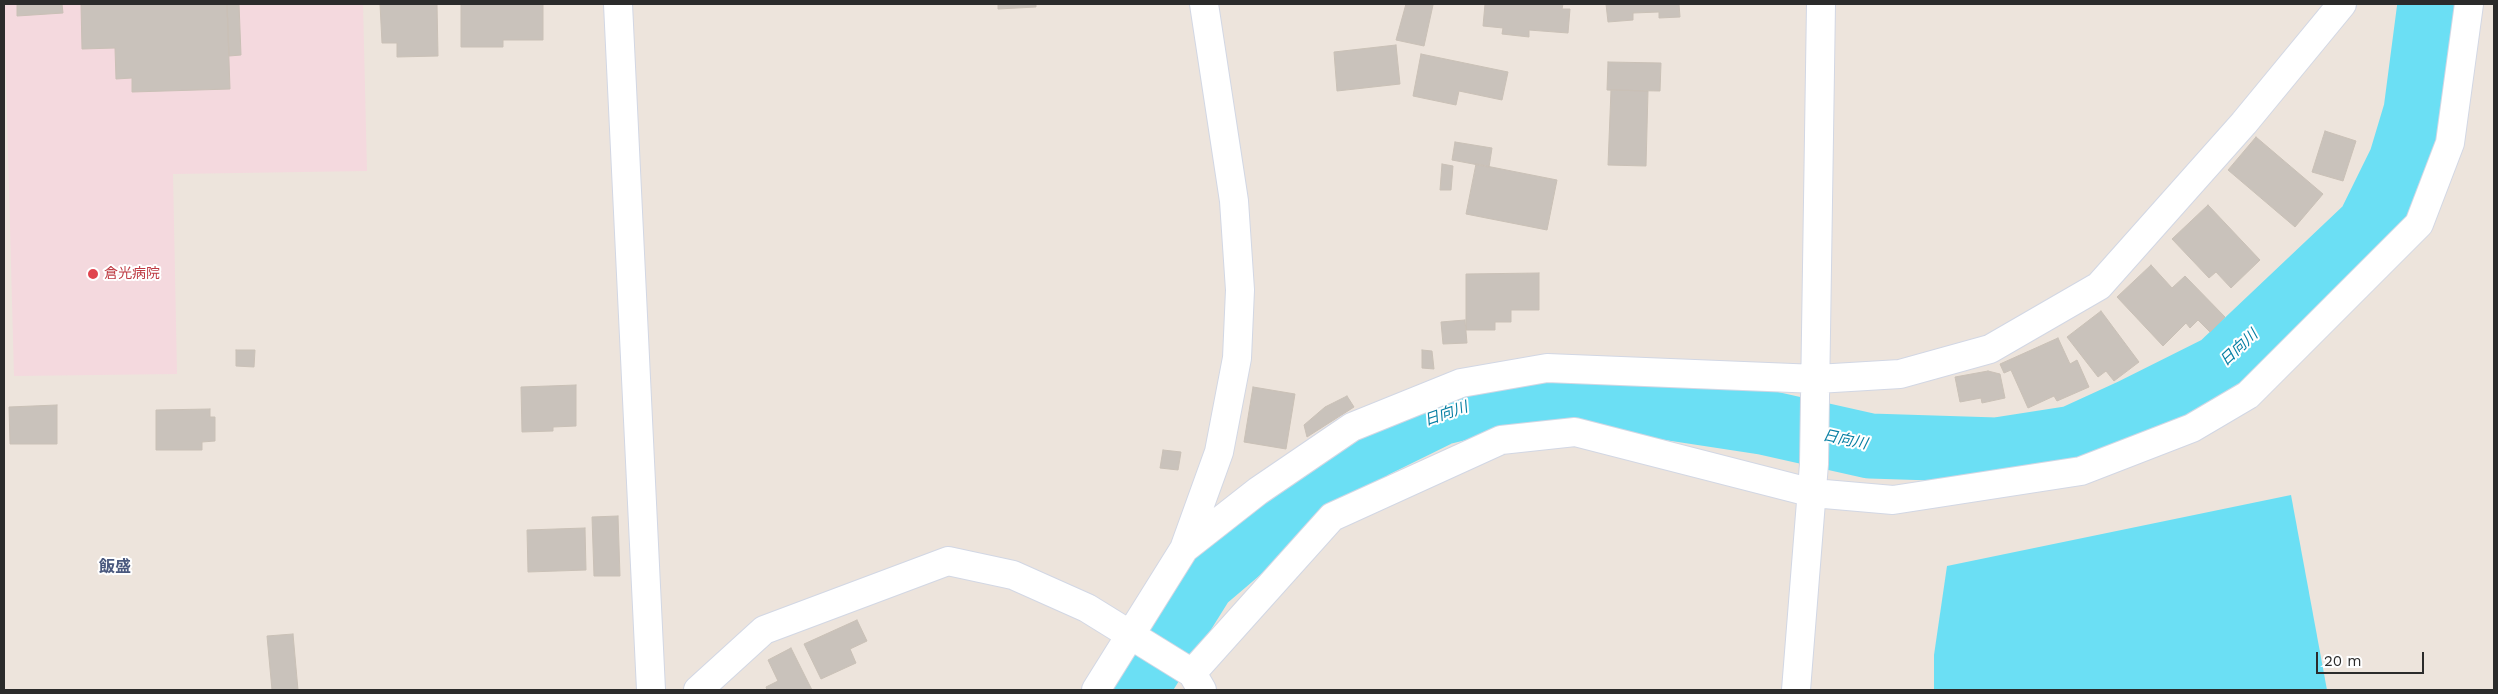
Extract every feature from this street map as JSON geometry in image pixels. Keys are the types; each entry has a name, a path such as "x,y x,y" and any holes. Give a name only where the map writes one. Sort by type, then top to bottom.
{"street":[{"path":"618,4 651,690"},
{"path":"1096,690 1184,549 1219,452 1237,358 1240,290 1234,201 1204,4"},
{"path":"1796,690 1813,493 1821,4"},
{"path":"1184,549 1258,491 1352,427 1461,383 1547,368 1816,388 1900,374 1990,349 2098,286 2244,122 2342,4"},
{"path":"698,690 764,630 948,561 1013,574 1087,608 1197,682 1332,517 1501,440 1575,432 1813,493 1893,500 2082,471 2192,428 2248,395 2419,224 2450,143 2468,4"}],"shaded area":[{"name":"倉光病院","path":"4,4 363,4 367,171 173,174 177,374 14,376"}],"water":[{"path":"2291,495 2327,690 1934,690 1934,655 1947,566"}],"building":[{"path":"17,4 62,4 63,13 17,16"},
{"path":"81,4 227,4 230,89 132,92 132,78 116,79 115,48 82,49"},
{"path":"227,4 239,4 241,55 229,56"},
{"path":"380,4 437,4 438,56 397,57 397,43 382,43"},
{"path":"461,4 543,4 543,40 503,40 503,47 461,47"},
{"path":"998,4 1036,4 1036,7 998,9"},
{"path":"1406,4 1433,5 1424,46 1396,40"},
{"path":"1485,4 1563,4 1562,9 1570,9 1568,33 1529,30 1529,37 1502,34 1503,28 1483,26"},
{"path":"1606,4 1679,4 1680,17 1659,18 1659,12 1633,13 1633,20 1608,22"},
{"path":"1396,45 1400,84 1337,91 1334,52"},
{"path":"1421,54 1508,72 1502,100 1459,91 1456,105 1413,96"},
{"path":"1608,62 1661,63 1660,91 1607,90"},
{"path":"1611,90 1648,91 1646,166 1608,165"},
{"path":"2325,131 2356,141 2343,181 2312,172"},
{"path":"2256,137 2323,194 2295,227 2228,170"},
{"path":"1455,142 1492,148 1489,167 1452,160"},
{"path":"1442,164 1453,166 1451,190 1440,190"},
{"path":"1476,164 1557,180 1547,230 1466,214"},
{"path":"2208,205 2260,260 2231,288 2216,272 2209,278 2172,239"},
{"path":"2151,265 2172,288 2185,276 2225,317 2210,332 2198,320 2190,328 2186,323 2163,346 2117,297"},
{"path":"1539,273 1539,310 1511,310 1511,322 1495,322 1495,330 1466,330 1466,274"},
{"path":"2101,311 2139,362 2114,381 2106,371 2098,377 2067,337"},
{"path":"1465,320 1467,343 1443,344 1441,322"},
{"path":"2058,338 2070,364 2077,360 2089,387 2057,401 2054,396 2028,408 2011,370 2004,373 2000,364"},
{"path":"236,350 255,350 254,367 236,366"},
{"path":"1422,350 1432,351 1434,369 1422,368"},
{"path":"1988,371 2000,374 2005,398 1982,403 1981,398 1960,402 1955,377"},
{"path":"576,385 576,426 553,427 553,431 522,432 521,387"},
{"path":"1253,387 1295,394 1286,449 1244,442"},
{"path":"1347,396 1354,407 1307,437 1304,425 1325,407"},
{"path":"57,405 57,444 10,444 9,407"},
{"path":"210,409 210,417 215,417 215,441 202,442 202,450 156,450 156,410"},
{"path":"1163,450 1181,452 1178,470 1160,468"},
{"path":"618,516 620,576 594,576 592,517"},
{"path":"585,528 586,570 528,572 527,530"},
{"path":"857,620 867,641 850,649 856,663 821,679 804,644"},
{"path":"293,634 298,690 272,690 267,636"},
{"path":"791,648 812,690 767,690 766,687 778,681 768,660"}],"waterway":[{"name":"日向川","path":"1135,690 1203,581 1297,501 1373,446 1440,413 1509,396 1593,396 1763,422 1870,446 1996,450 2073,438 2220,367 2369,226 2401,161 2416,111 2430,4"}],"place":[{"name":"倉光病院","path":"93,274"}],"district":[{"name":"飯盛","path":"115,567"}]}
